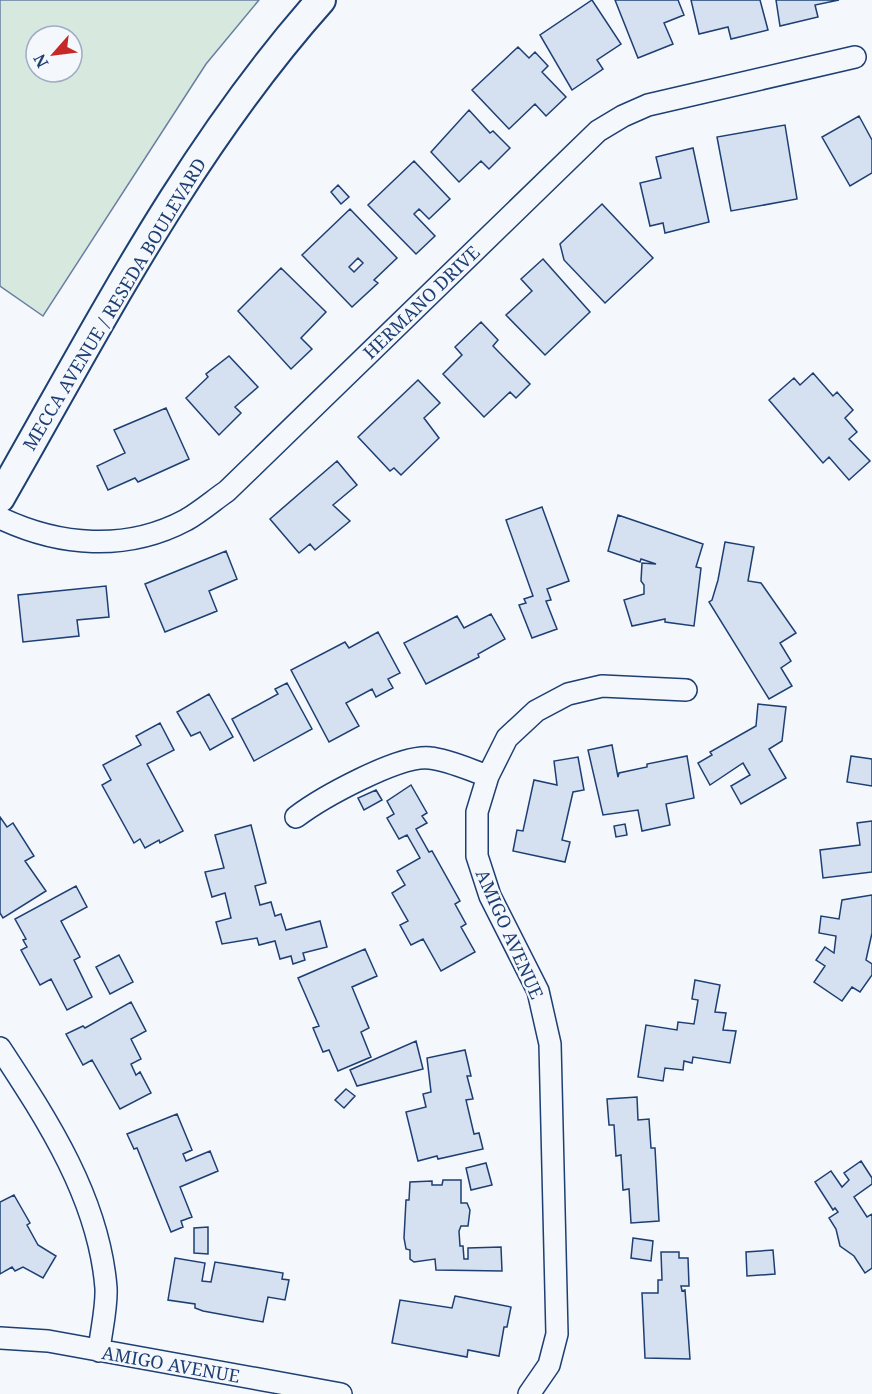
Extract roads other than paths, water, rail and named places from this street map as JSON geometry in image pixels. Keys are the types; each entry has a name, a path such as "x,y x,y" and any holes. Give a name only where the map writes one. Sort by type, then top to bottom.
{"main road":[{"name":"MECCA AVENUE / RESEDA BOULEVARD","path":"0,498 173,198 228,117 321,0"}],"street":[{"name":"HERMANO DRIVE","path":"0,518 27,531 56,539 101,543 150,535 186,520 227,491 598,131 648,105 855,57"},
{"name":"AMIGO AVENUE","path":"529,1394 549,1365 557,1334 550,1044 538,991 490,896 477,856 477,812 488,776 507,738 536,711 568,694 602,686 686,690"},
{"path":"296,818 313,804 409,759 430,758 488,776"},
{"path":"0,1048 41,1111 85,1198 100,1241 106,1290 99,1351"},
{"name":"AMIGO AVENUE","path":"0,1338 48,1341 341,1394"}]}
